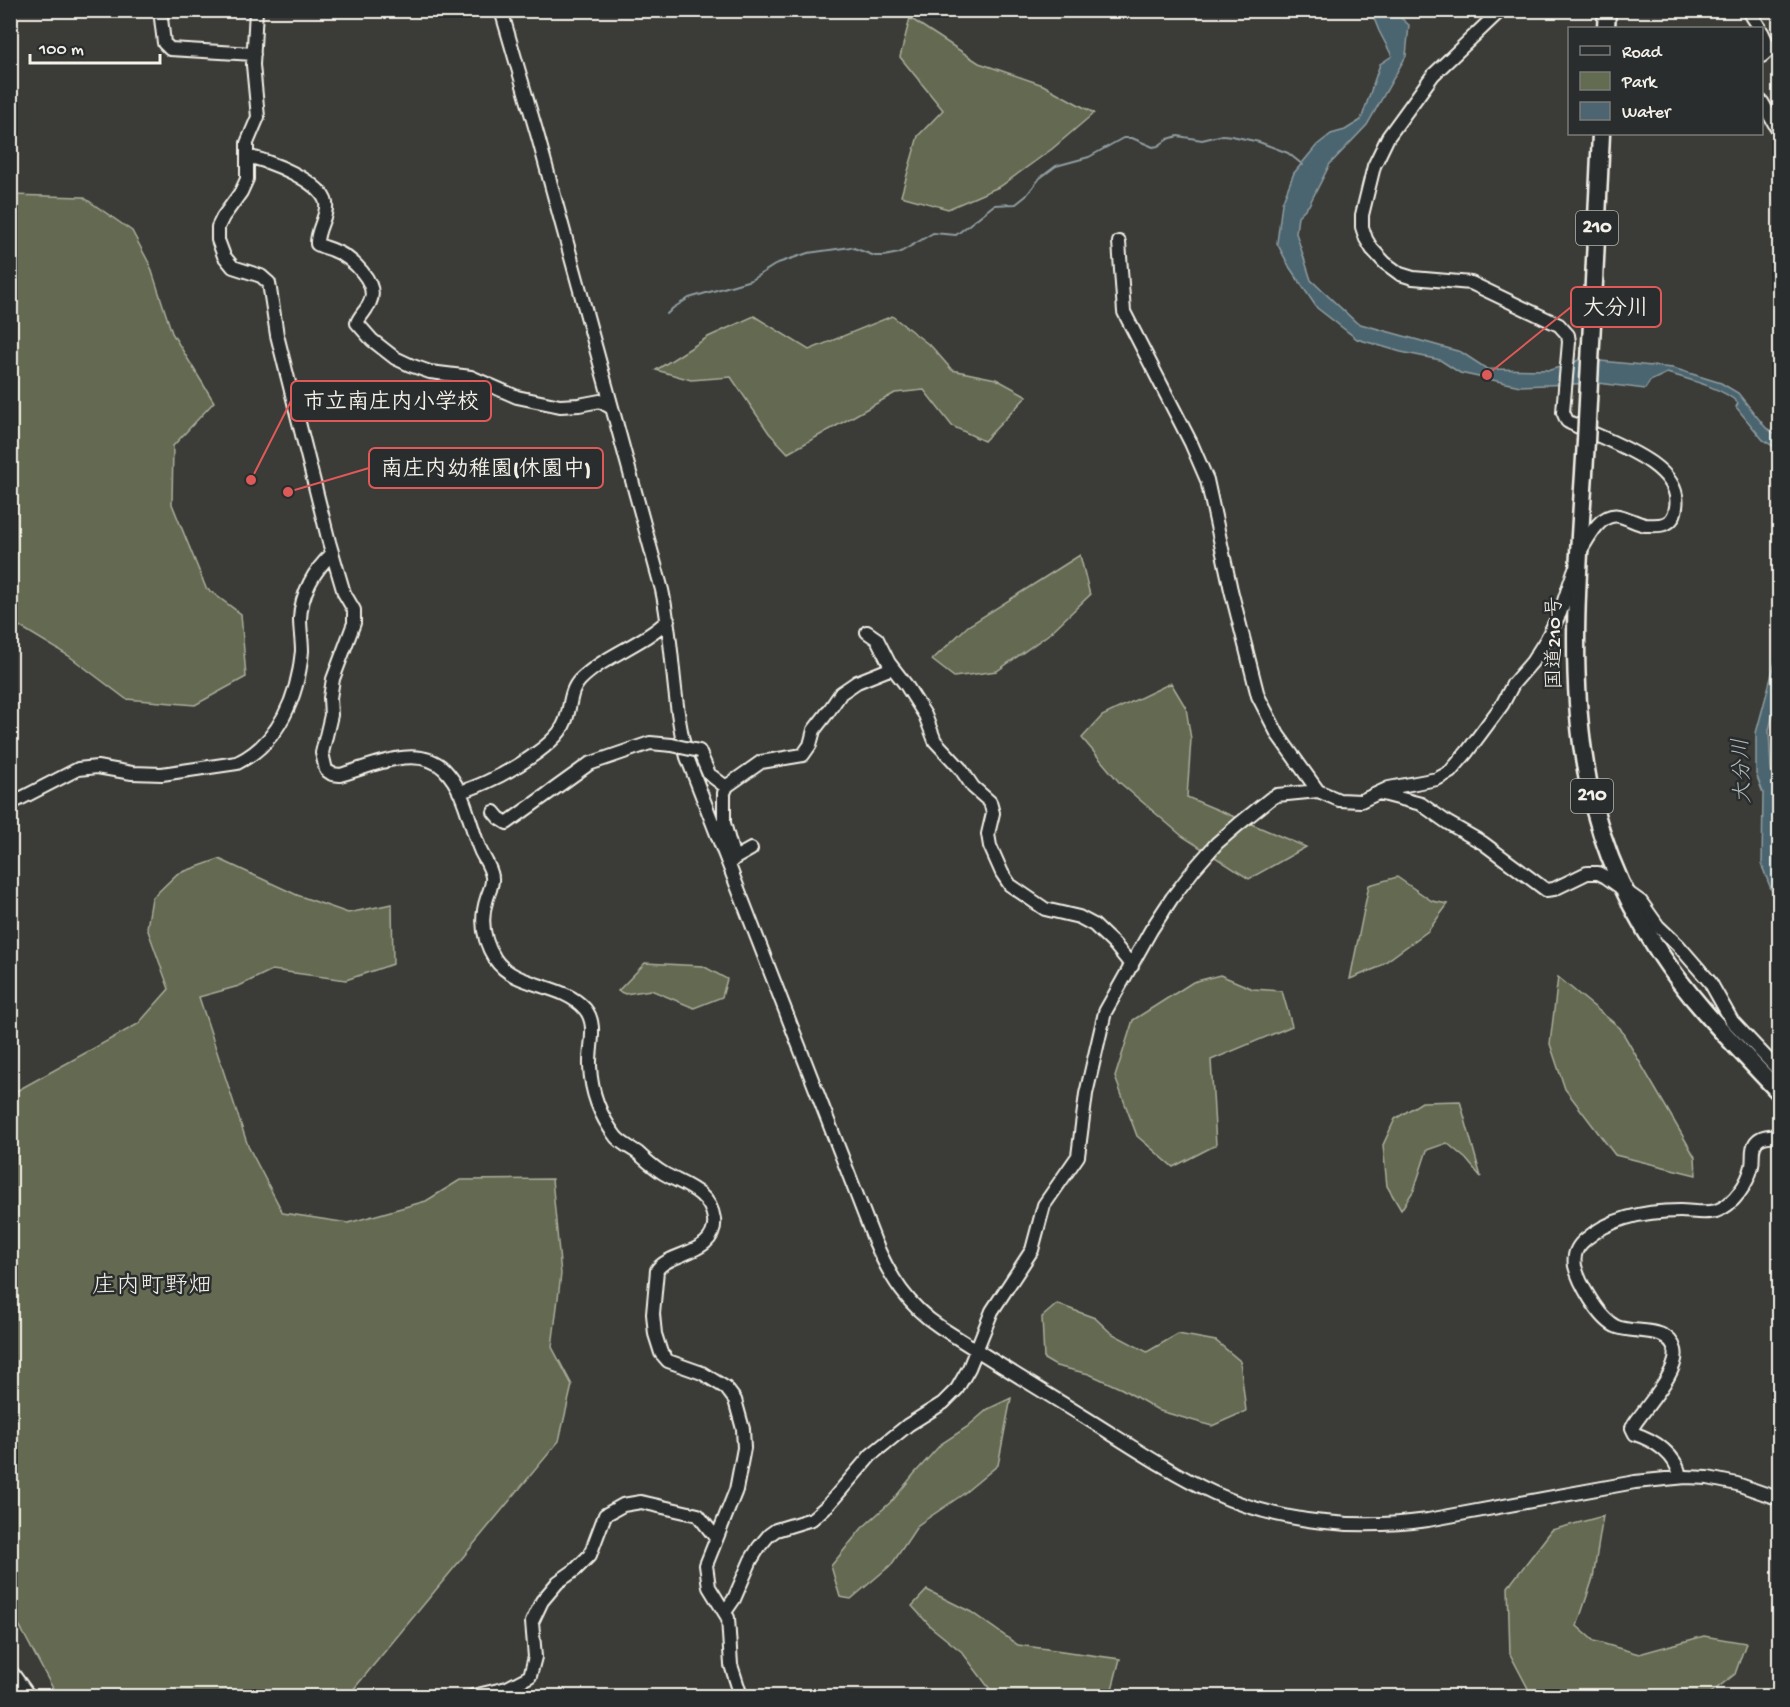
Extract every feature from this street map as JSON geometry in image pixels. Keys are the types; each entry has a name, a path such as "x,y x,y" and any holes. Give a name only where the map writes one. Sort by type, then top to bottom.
{"highway":[{"path":"1606,27 1607,10"},
{"name":"国道210号","path":"1601,135 1580,552 1577,673 1584,760 1603,836 1623,888 1643,926 1671,969 1779,1093"}],"street":[{"path":"160,10 164,43 170,49 254,54"},
{"path":"256,10 254,80 259,110 247,143 248,179 218,227 218,240 224,256 233,267 261,276 269,283 280,347 332,554 345,593 354,610 355,619 331,687 332,715 322,753 326,770 340,776 404,757 426,759 445,770 459,792 492,877 482,924 489,947 496,960 513,974 561,991 575,999 586,1010 591,1017 592,1027 590,1066 593,1090 597,1106 611,1130 618,1140 656,1168 697,1191 704,1198 714,1218 713,1228 705,1243 660,1266 656,1275 653,1314 655,1334 661,1353 666,1359 699,1371 731,1394 743,1429 742,1463 734,1497 707,1559 706,1573 709,1587 729,1622 731,1665 741,1696"},
{"path":"501,10 662,590 668,620 683,742 694,777 730,862 887,1268 898,1287 919,1311 976,1350 1184,1478 1236,1502 1293,1517 1354,1524 1406,1523 1635,1482 1680,1477 1722,1480 1750,1487 1779,1499"},
{"path":"1119,242 1124,312 1207,480 1228,579 1258,696 1278,735 1318,791 1330,797 1361,801 1396,786 1441,777 1459,763 1502,705 1513,684 1536,657 1551,632 1565,600 1580,552 1595,529 1611,516 1657,526 1669,522 1675,512 1677,492 1652,464 1622,445 1570,423 1564,417 1569,350 1568,335 1559,325 1479,286 1462,281 1413,278 1400,274 1385,263 1366,239 1362,227 1362,215 1374,166 1388,137 1433,75 1501,10"},
{"path":"1748,10 1759,27"},
{"path":"1763,33 1770,49 1763,54"},
{"path":"1763,106 1779,134"},
{"path":"248,157 258,158 292,172 323,197 325,209 316,239 317,244 334,250 348,259 365,278 372,294 370,302 357,323 372,340 395,358 430,372 477,379 508,393 531,400 570,406 600,401 612,408"},
{"path":"10,804 78,769 97,767 132,773 162,774 237,763 247,758 262,746 285,716 294,691 302,649 300,616 310,581 332,554"},
{"path":"459,792 484,783 536,754 552,740 565,723 573,691 582,678 647,637 668,620"},
{"path":"867,632 877,639 892,668 925,715 935,741 960,768 973,787 990,802 993,813 988,834 990,846 1010,885 1045,909 1079,917 1094,925 1115,945 1132,966"},
{"path":"730,862 733,855 724,823 726,787 738,776 761,762 802,755 810,745 814,730 840,693 857,682 892,668"},
{"path":"494,812 507,823 589,764 650,743 699,751 709,774 726,787"},
{"path":"725,1612 734,1599 751,1560 769,1535 776,1530 812,1519 828,1505 871,1455 951,1396 963,1379 999,1300 1032,1250 1044,1205 1078,1156 1086,1094 1105,1012 1151,930 1172,898 1217,843 1277,795 1318,791"},
{"path":"1379,793 1421,804 1483,843 1546,890 1554,889 1593,872 1623,888 1644,904 1658,926 1710,982 1732,1021 1779,1072"},
{"path":"730,862 751,849"},
{"path":"1680,1477 1674,1463 1661,1447 1646,1437 1635,1434 1632,1428 1668,1376 1675,1357 1675,1348 1669,1341 1654,1332 1627,1330 1615,1326 1604,1318 1580,1279 1575,1265 1575,1255 1578,1246 1597,1230 1619,1219 1671,1211 1710,1212 1723,1208 1734,1199 1747,1179 1751,1169 1753,1149 1757,1141 1763,1137 1779,1135"},
{"path":"473,1696 507,1688 530,1676 535,1657 532,1622 542,1601 558,1582 590,1555 605,1515 623,1505 641,1502 698,1515 716,1538"},
{"path":"10,1670 29,1696"}],"green space":[{"path":"910,18 979,63 1043,85 1094,113 1052,149 1001,186 948,209 901,196 918,136 943,110 900,57"},
{"path":"11,195 83,197 132,231 150,265 172,333 214,402 173,446 172,504 206,588 241,614 246,677 195,705 126,699 69,656 11,621"},
{"path":"754,316 809,350 892,316 932,347 952,370 996,379 1027,396 984,441 952,426 924,390 895,393 788,453 769,433 731,377 691,380 656,370 708,337"},
{"path":"1080,555 1090,595 1049,634 997,671 954,677 932,660 968,626"},
{"path":"1171,683 1186,708 1191,739 1187,797 1306,847 1249,879 1182,836 1119,782 1082,738 1102,716"},
{"path":"219,859 297,895 348,913 392,904 393,964 346,980 272,970 239,986 199,997 248,1146 283,1213 348,1223 426,1201 460,1180 552,1179 561,1274 552,1347 572,1385 559,1441 348,1696 57,1696 11,1610 11,1094 138,1024 169,989 147,928 152,898 177,874"},
{"path":"1397,877 1432,901 1448,904 1428,931 1377,968 1350,979 1369,885"},
{"path":"645,963 703,966 727,979 722,997 694,1008 651,990 625,994 618,991"},
{"path":"1220,975 1253,989 1282,991 1292,1026 1211,1060 1216,1145 1173,1167 1137,1136 1115,1077 1133,1020 1193,982"},
{"path":"1558,977 1620,1028 1695,1157 1696,1175 1615,1155 1565,1089 1550,1044"},
{"path":"1460,1101 1481,1177 1466,1159 1447,1143 1427,1150 1414,1190 1401,1210 1387,1186 1383,1145 1395,1119 1422,1102"},
{"path":"1057,1304 1095,1318 1111,1333 1147,1352 1178,1334 1216,1341 1240,1361 1246,1411 1212,1426 1160,1411 1122,1389 1089,1374 1056,1366 1044,1359 1042,1317"},
{"path":"1011,1398 998,1465 962,1495 918,1525 892,1564 851,1599 840,1597 831,1566 862,1528 893,1500 941,1444 967,1427 988,1409"},
{"path":"1603,1516 1593,1578 1577,1626 1594,1641 1639,1654 1704,1636 1746,1643 1735,1674 1707,1696 1532,1696 1510,1654 1508,1587 1552,1530"},
{"path":"927,1590 971,1612 1018,1645 1120,1659 1111,1693 1107,1696 995,1696 962,1652 931,1627 912,1606"}],"water":[{"path":"1371,11 1393,11 1409,25 1406,56 1367,125 1330,164 1309,205 1298,216 1296,233 1311,280 1357,323 1461,352 1487,369 1550,370 1580,359 1673,368 1721,383 1738,393 1766,428 1779,436 1779,450 1763,440 1736,407 1738,403 1714,388 1684,378 1667,373 1650,381 1645,389 1598,383 1520,386 1460,373 1440,360 1401,352 1357,339 1317,308 1290,268 1277,243 1282,203 1294,173 1317,145 1331,134 1345,130 1361,120 1380,64 1392,56"},
{"path":"1779,648 1779,690 1769,730 1771,767 1778,811 1775,828 1779,848 1779,903 1762,866 1763,793 1756,774 1756,733"}],"waterway":[{"path":"667,314 689,298 751,280 778,263 808,253 851,247 875,256 884,256 899,253 933,233 956,235 994,205 1016,204 1026,196 1040,178 1056,166 1089,157 1123,138 1132,138 1153,147 1178,136 1202,140 1223,135 1232,136 1259,142 1288,153 1303,165"}],"place":[{"name":"大分川","path":"1487,375"},
{"name":"市立南庄内小学校","path":"251,480"},
{"name":"南庄内幼稚園(休園中)","path":"288,492"}],"district":[{"name":"庄内町野畑","path":"152,1287"}]}
